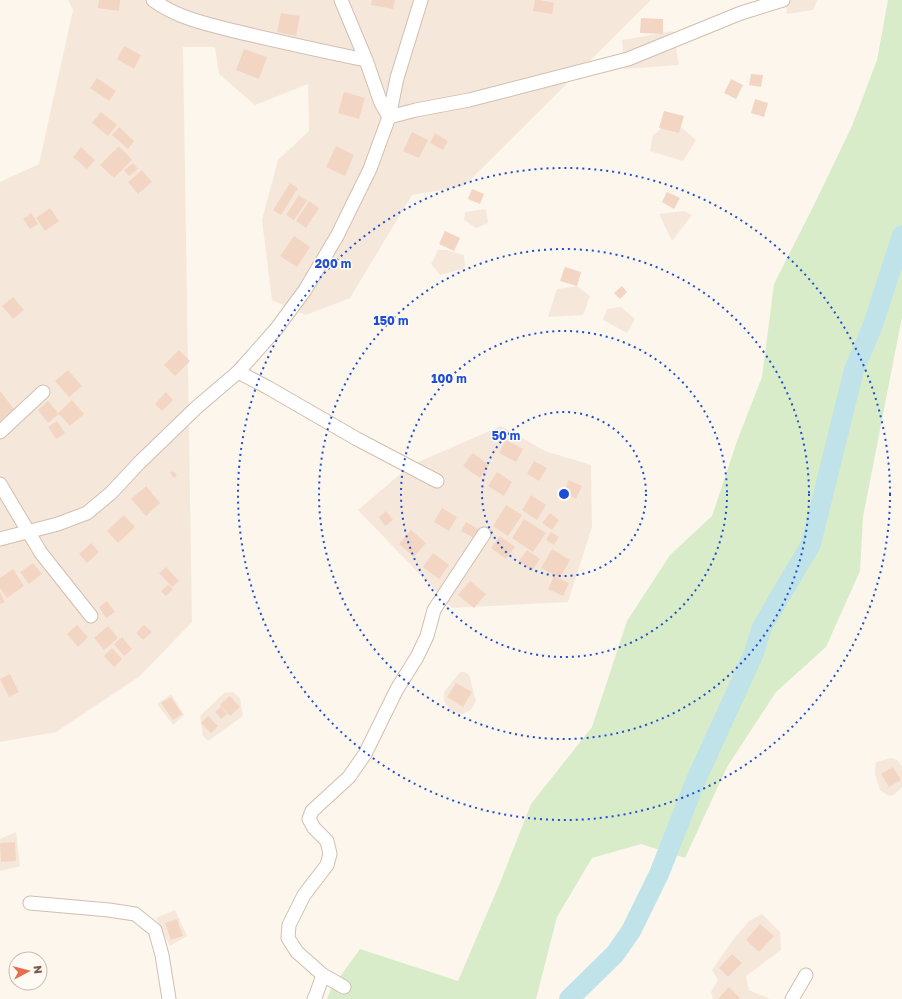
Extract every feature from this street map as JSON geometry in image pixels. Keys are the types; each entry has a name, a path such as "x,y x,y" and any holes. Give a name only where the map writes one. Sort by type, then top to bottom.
{"street":[{"path":"153,0 168,10 186,18 263,38 366,60"},
{"path":"341,0 366,60 381,103 389,117"},
{"path":"0,539 58,524 86,513 111,493 140,462 197,407 238,372 277,328 305,290 337,236 370,169 389,117 397,78 421,0"},
{"path":"389,117 416,110 469,100 628,59 742,13 783,0"},
{"path":"238,372 357,439 437,481"},
{"path":"0,432 43,392"},
{"path":"0,484 41,553 91,616"},
{"path":"344,987 323,976 297,952 288,938 289,925 304,895 327,865 330,854 327,842 314,828 310,819 312,811 349,777 366,754 397,689 417,657 427,636 434,610 484,534"},
{"path":"30,903 109,910 135,914 155,930 162,954 169,999"},
{"path":"792,999 806,975"},
{"path":"314,999 323,976"}],"shaded area":[{"path":"68,0 651,0 464,186 412,195 350,298 306,315 272,300 262,220 278,160 309,131 308,84 255,105 219,74 215,47 183,47 192,622 140,676 56,732 0,742 0,182 39,164 73,10"},
{"path":"786,0 817,0 813,10 787,14"},
{"path":"673,31 679,65 624,69 622,40"},
{"path":"673,120 696,140 683,161 650,151 653,135"},
{"path":"486,209 488,223 476,228 464,220 465,212"},
{"path":"684,211 692,215 672,241 659,214"},
{"path":"438,250 446,250 464,255 465,268 440,275 431,264"},
{"path":"577,286 590,296 583,315 548,317 557,289"},
{"path":"621,307 635,319 627,333 603,320 607,309"},
{"path":"501,426 545,451 591,465 592,527 568,602 452,608 358,510 411,465"},
{"path":"460,672 465,672 469,675 476,701 471,710 462,714 451,711 445,703 444,698 444,692"},
{"path":"233,692 240,698 243,716 208,741 203,736 200,716 224,693"},
{"path":"171,694 184,715 173,725 157,704"},
{"path":"892,758 897,760 902,766 902,787 894,795 889,796 880,790 875,774 876,762"},
{"path":"16,832 20,866 0,871 0,839"},
{"path":"175,910 187,936 170,946 156,918"},
{"path":"762,914 780,932 781,950 746,976 749,990 770,999 713,999 711,992 718,980 712,970 733,940 749,921"}],"green space":[{"path":"888,0 902,0 902,317 863,517 860,571 826,647 776,692 727,767 685,858 641,844 592,858 557,917 536,999 327,999 331,989 360,949 458,981 500,883 531,804 592,727 627,621 670,555 712,516 737,441 762,377 774,284 852,126 877,60"}],"building":[{"path":"99,0 120,0 119,11 98,8"},
{"path":"372,0 395,0 393,9 371,5"},
{"path":"535,0 554,3 552,14 533,11"},
{"path":"281,13 300,16 296,36 277,32"},
{"path":"641,18 663,19 663,34 640,33"},
{"path":"124,46 141,55 134,69 117,59"},
{"path":"244,49 267,57 259,79 236,70"},
{"path":"751,74 763,75 761,87 749,85"},
{"path":"97,78 116,91 109,101 90,88"},
{"path":"731,79 743,85 736,99 724,93"},
{"path":"344,92 365,98 359,119 338,113"},
{"path":"755,99 768,103 764,117 751,113"},
{"path":"664,111 684,116 679,133 659,128"},
{"path":"101,112 117,125 108,136 92,123"},
{"path":"119,127 134,141 128,149 112,135"},
{"path":"412,132 428,140 419,158 403,151"},
{"path":"435,133 448,141 443,150 430,143"},
{"path":"119,146 132,160 114,178 100,165"},
{"path":"336,146 354,155 345,176 326,167"},
{"path":"81,147 95,160 87,169 73,157"},
{"path":"133,163 138,169 129,176 124,170"},
{"path":"142,170 152,182 138,194 128,182"},
{"path":"290,183 298,188 281,215 273,210"},
{"path":"472,189 484,194 480,204 468,199"},
{"path":"667,192 680,198 674,209 662,202"},
{"path":"299,195 307,201 294,220 286,215"},
{"path":"309,201 319,208 306,228 296,221"},
{"path":"50,208 59,221 45,231 36,218"},
{"path":"31,213 38,224 30,229 23,219"},
{"path":"445,231 460,238 454,251 439,244"},
{"path":"294,236 310,247 297,267 280,256"},
{"path":"565,267 581,272 577,286 560,281"},
{"path":"622,286 627,292 620,299 614,293"},
{"path":"13,297 24,310 13,319 2,306"},
{"path":"179,350 190,361 175,376 164,365"},
{"path":"68,370 82,386 69,397 55,381"},
{"path":"0,391 14,409 0,421"},
{"path":"166,392 173,400 162,411 155,404"},
{"path":"72,400 84,414 70,426 58,413"},
{"path":"48,401 59,414 48,423 38,410"},
{"path":"57,421 65,433 56,439 48,427"},
{"path":"506,440 523,449 516,462 499,453"},
{"path":"473,453 489,465 480,478 463,466"},
{"path":"534,461 547,468 539,481 527,474"},
{"path":"173,471 177,475 174,478 170,473"},
{"path":"497,472 512,482 504,496 488,486"},
{"path":"569,480 582,486 576,499 563,493"},
{"path":"146,486 160,503 146,516 131,499"},
{"path":"531,495 546,505 537,520 522,510"},
{"path":"506,505 522,515 508,536 493,526"},
{"path":"442,508 457,517 449,531 434,522"},
{"path":"386,511 393,520 385,526 379,517"},
{"path":"550,513 559,520 552,530 542,523"},
{"path":"124,515 135,527 118,543 107,531"},
{"path":"524,519 546,533 533,552 512,538"},
{"path":"466,522 480,530 476,539 461,531"},
{"path":"411,530 426,543 414,557 399,544"},
{"path":"551,532 559,537 554,545 546,540"},
{"path":"500,536 515,547 506,559 491,548"},
{"path":"91,543 99,552 87,563 79,554"},
{"path":"552,549 570,560 560,578 541,568"},
{"path":"527,550 540,559 532,571 519,561"},
{"path":"433,553 449,565 439,579 423,567"},
{"path":"33,563 42,574 29,584 20,572"},
{"path":"166,567 179,581 172,587 159,573"},
{"path":"13,569 24,586 7,598 0,588 0,578"},
{"path":"554,576 569,583 563,596 548,589"},
{"path":"470,581 486,594 474,608 458,595"},
{"path":"168,585 173,589 166,596 161,591"},
{"path":"0,592 5,602 0,604"},
{"path":"107,601 115,612 106,618 99,607"},
{"path":"77,625 88,637 78,647 67,634"},
{"path":"144,625 152,632 143,640 136,633"},
{"path":"108,626 118,638 104,650 94,638"},
{"path":"122,637 132,649 124,656 114,644"},
{"path":"112,648 122,659 114,667 104,656"},
{"path":"10,674 19,692 9,697 0,679"},
{"path":"456,683 472,692 463,707 447,697"},
{"path":"230,696 240,707 230,716 220,705"},
{"path":"171,697 182,714 173,720 161,703"},
{"path":"221,707 227,714 221,719 215,712"},
{"path":"208,716 218,726 211,733 201,723"},
{"path":"893,767 901,780 889,787 881,774"},
{"path":"15,842 16,861 1,862 0,843"},
{"path":"177,919 183,936 171,940 165,923"},
{"path":"760,924 774,936 759,952 746,940"},
{"path":"732,954 742,963 728,977 719,968"},
{"path":"729,987 740,998 718,999"}],"waterway":[{"path":"569,999 615,954 631,931 659,874 696,780 754,653 762,627 811,544 854,370 873,325 902,235"}]}
